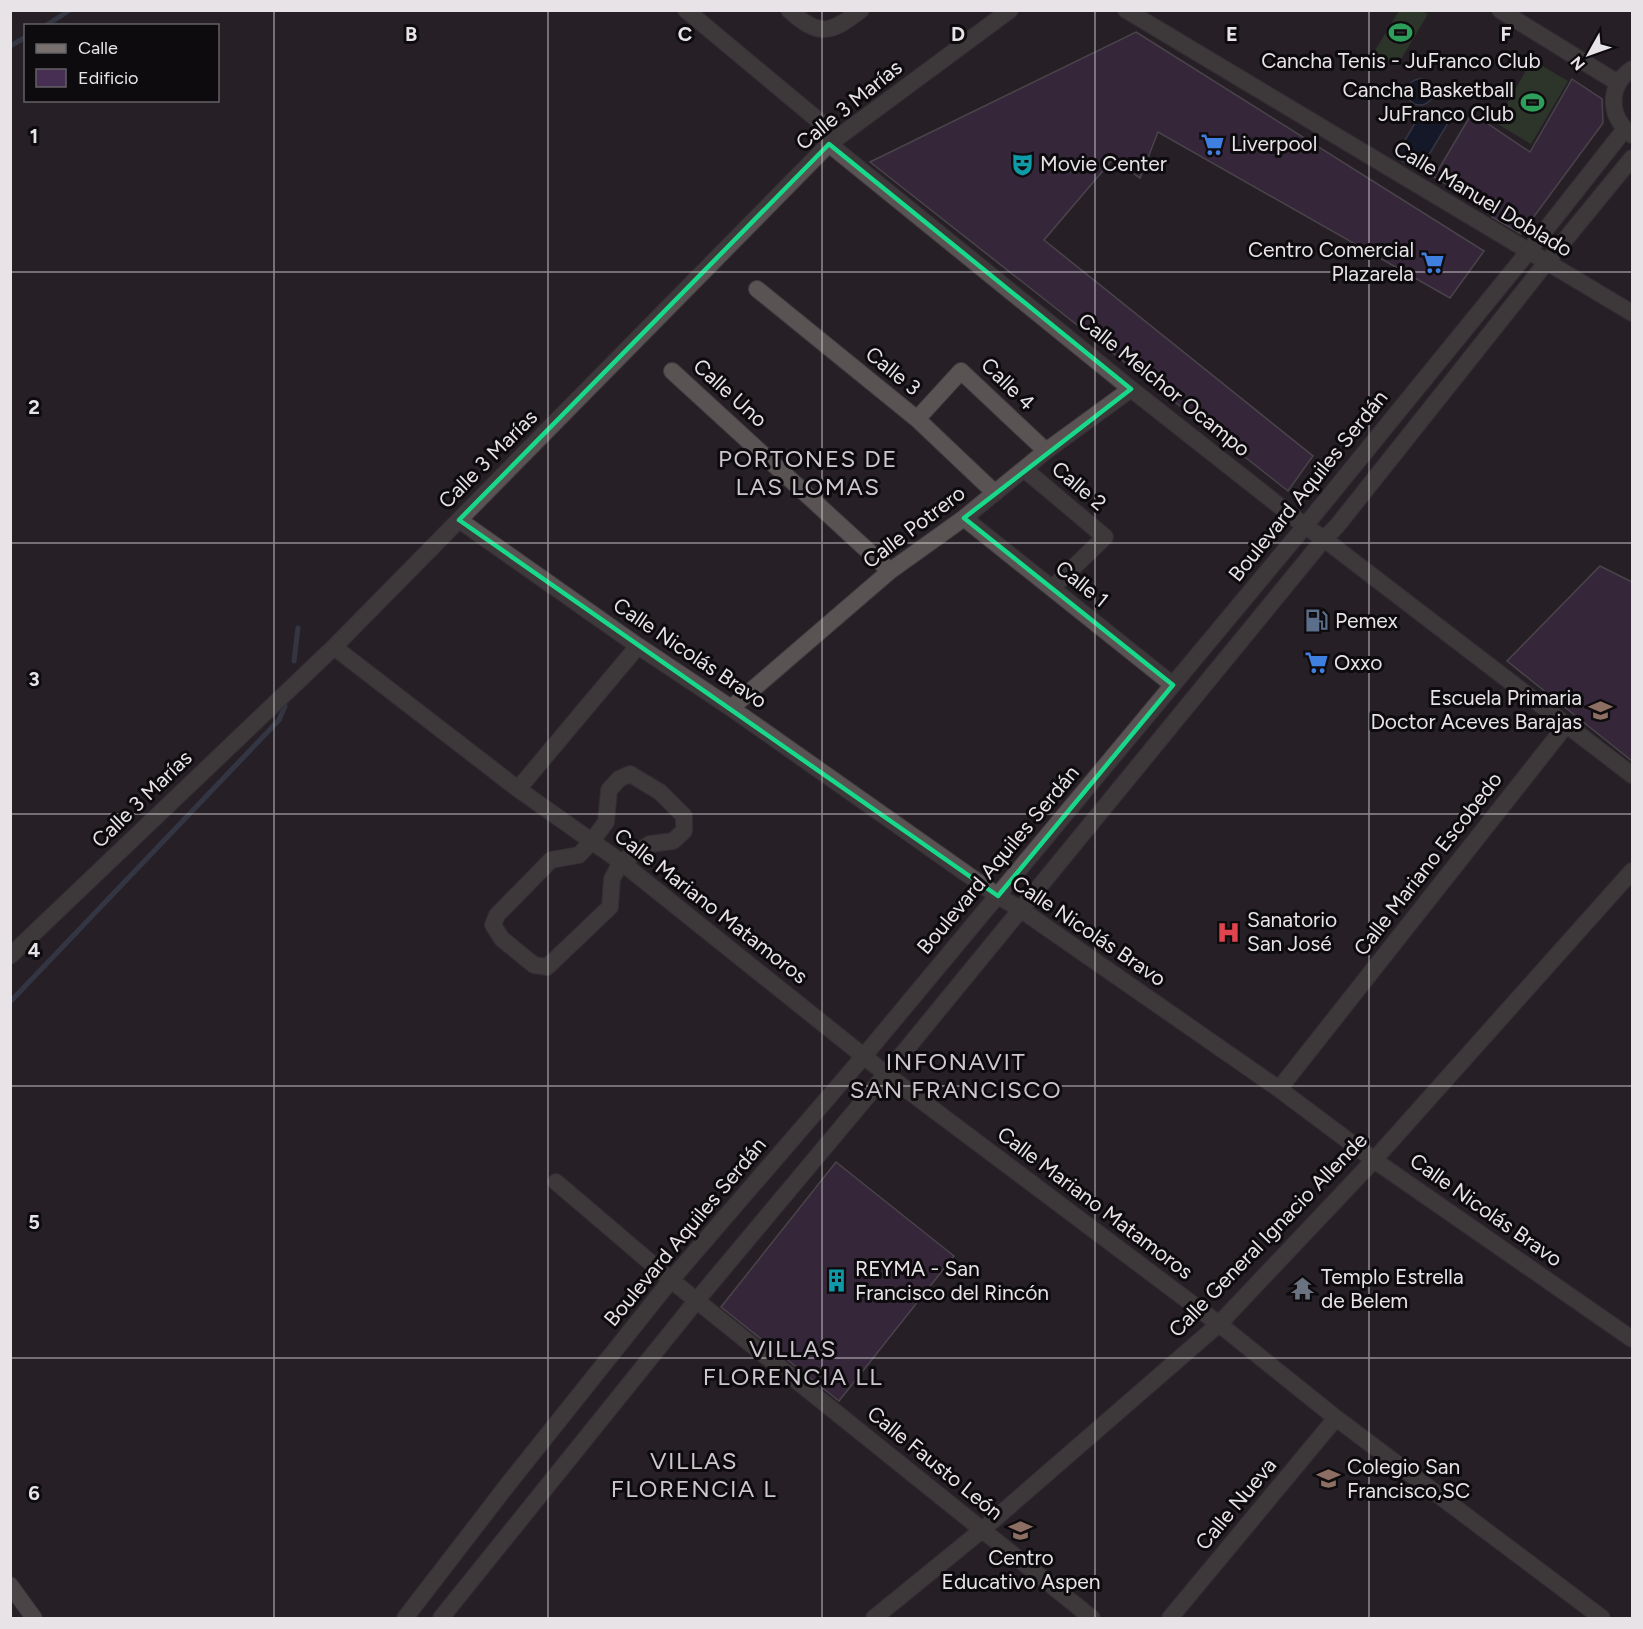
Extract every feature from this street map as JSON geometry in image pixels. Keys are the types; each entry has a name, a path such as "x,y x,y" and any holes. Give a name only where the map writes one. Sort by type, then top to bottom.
{"main road":[{"path":"10,1585 34,1618"}],"street":[{"name":"Calle Melchor Ocampo","path":"686,10 819,121 829,144 1131,389 1305,526 1632,775"},
{"path":"789,10 803,23 825,30 837,26 861,10"},
{"name":"Calle 3 Marías","path":"10,956 334,647 829,144 1010,10"},
{"name":"Calle Manuel Doblado","path":"1126,10 1632,314"},
{"path":"1500,10 1617,83 1625,73 1632,69"},
{"name":"Boulevard Aquiles Serdán","path":"405,1618 508,1483 671,1280 998,896 1629,132 1618,119 1614,107 1613,95 1617,83"},
{"path":"441,1618 696,1300 886,1074 1337,526 1632,158"},
{"name":"Calle 3","path":"757,289 917,419 995,493"},
{"name":"Calle Uno","path":"672,371 890,571"},
{"name":"Calle 4","path":"917,419 961,371 1046,451"},
{"name":"Calle Potrero","path":"731,708 890,571 964,518 1046,451 1131,389"},
{"name":"Calle 2","path":"1024,469 1105,537 1052,588"},
{"name":"Calle 1","path":"964,518 1173,685"},
{"name":"Calle Nicolás Bravo","path":"459,520 1279,1089 1374,1160 1632,1339"},
{"path":"518,789 638,646"},
{"name":"Calle Mariano Matamoros","path":"334,647 518,789 621,862 886,1074 1219,1324 1336,1418 1602,1618"},
{"name":"Calle Mariano Escobedo","path":"1279,1089 1567,724"},
{"path":"630,774 660,792 684,816 684,831 673,841 650,844 621,862 612,879 610,907 547,967 534,965 502,939 493,925 497,915 551,860 579,855 592,841 606,822 609,790 619,779 630,774"},
{"name":"Calle General Ignacio Allende","path":"874,1618 982,1530 1219,1324 1374,1160 1632,871"},
{"name":"Calle Fausto León","path":"556,1182 671,1280 1092,1618"},
{"name":"Calle Nueva","path":"1170,1618 1336,1418"}],"highlighted area":[{"path":"829,144 1131,389 964,518 1173,685 998,896 459,520"}],"green space":[{"name":"Cancha Tenis - JuFranco Club","path":"1399,11 1422,11 1428,14 1397,66 1374,52"},
{"name":"Cancha Basketball JuFranco Club","path":"1532,60 1568,81 1531,144 1496,123"}],"water":[{"path":"1420,79 1429,83 1433,92 1429,101 1420,105 1411,101 1407,92 1411,83"},
{"path":"1424,108 1448,123 1419,171 1395,157"}],"building":[{"name":"Centro Comercial Plazarela","path":"1136,32 1484,251 1450,298 1158,132 1140,178 1113,159 1044,240 1313,456 1288,491 870,162"},
{"path":"1572,79 1602,99 1603,123 1521,234 1492,217 1501,200 1458,191 1434,177 1472,113 1530,152"},
{"name":"Escuela Primaria Doctor Aceves Barajas","path":"1600,566 1632,582 1632,761 1507,661"},
{"name":"REYMA - San Francisco del Rincón","path":"836,1162 954,1256 839,1401 721,1307"}],"waterway":[{"path":"48,24 70,10"},
{"path":"10,46 24,38"},
{"path":"294,661 298,628"},
{"path":"10,1002 279,720 285,706"}],"place":[{"name":"Cancha Tenis - JuFranco Club","path":"1401,33"},
{"name":"Cancha Basketball JuFranco Club","path":"1532,102"},
{"name":"Liverpool","path":"1213,144"},
{"name":"Movie Center","path":"1022,164"},
{"name":"Centro Comercial Plazarela","path":"1432,262"},
{"name":"Pemex","path":"1317,621"},
{"name":"Oxxo","path":"1316,663"},
{"name":"Escuela Primaria Doctor Aceves Barajas","path":"1600,710"},
{"name":"Sanatorio San José","path":"1229,932"},
{"name":"REYMA - San Francisco del Rincón","path":"837,1281"},
{"name":"Templo Estrella de Belem","path":"1303,1289"},
{"name":"Colegio San Francisco,SC","path":"1329,1479"},
{"name":"Centro Educativo Aspen","path":"1021,1530"}],"district":[{"name":"PORTONES DE LAS LOMAS","path":"808,473"},
{"name":"INFONAVIT SAN FRANCISCO","path":"956,1076"},
{"name":"VILLAS FLORENCIA LL","path":"793,1363"},
{"name":"VILLAS FLORENCIA L","path":"694,1475"}]}
